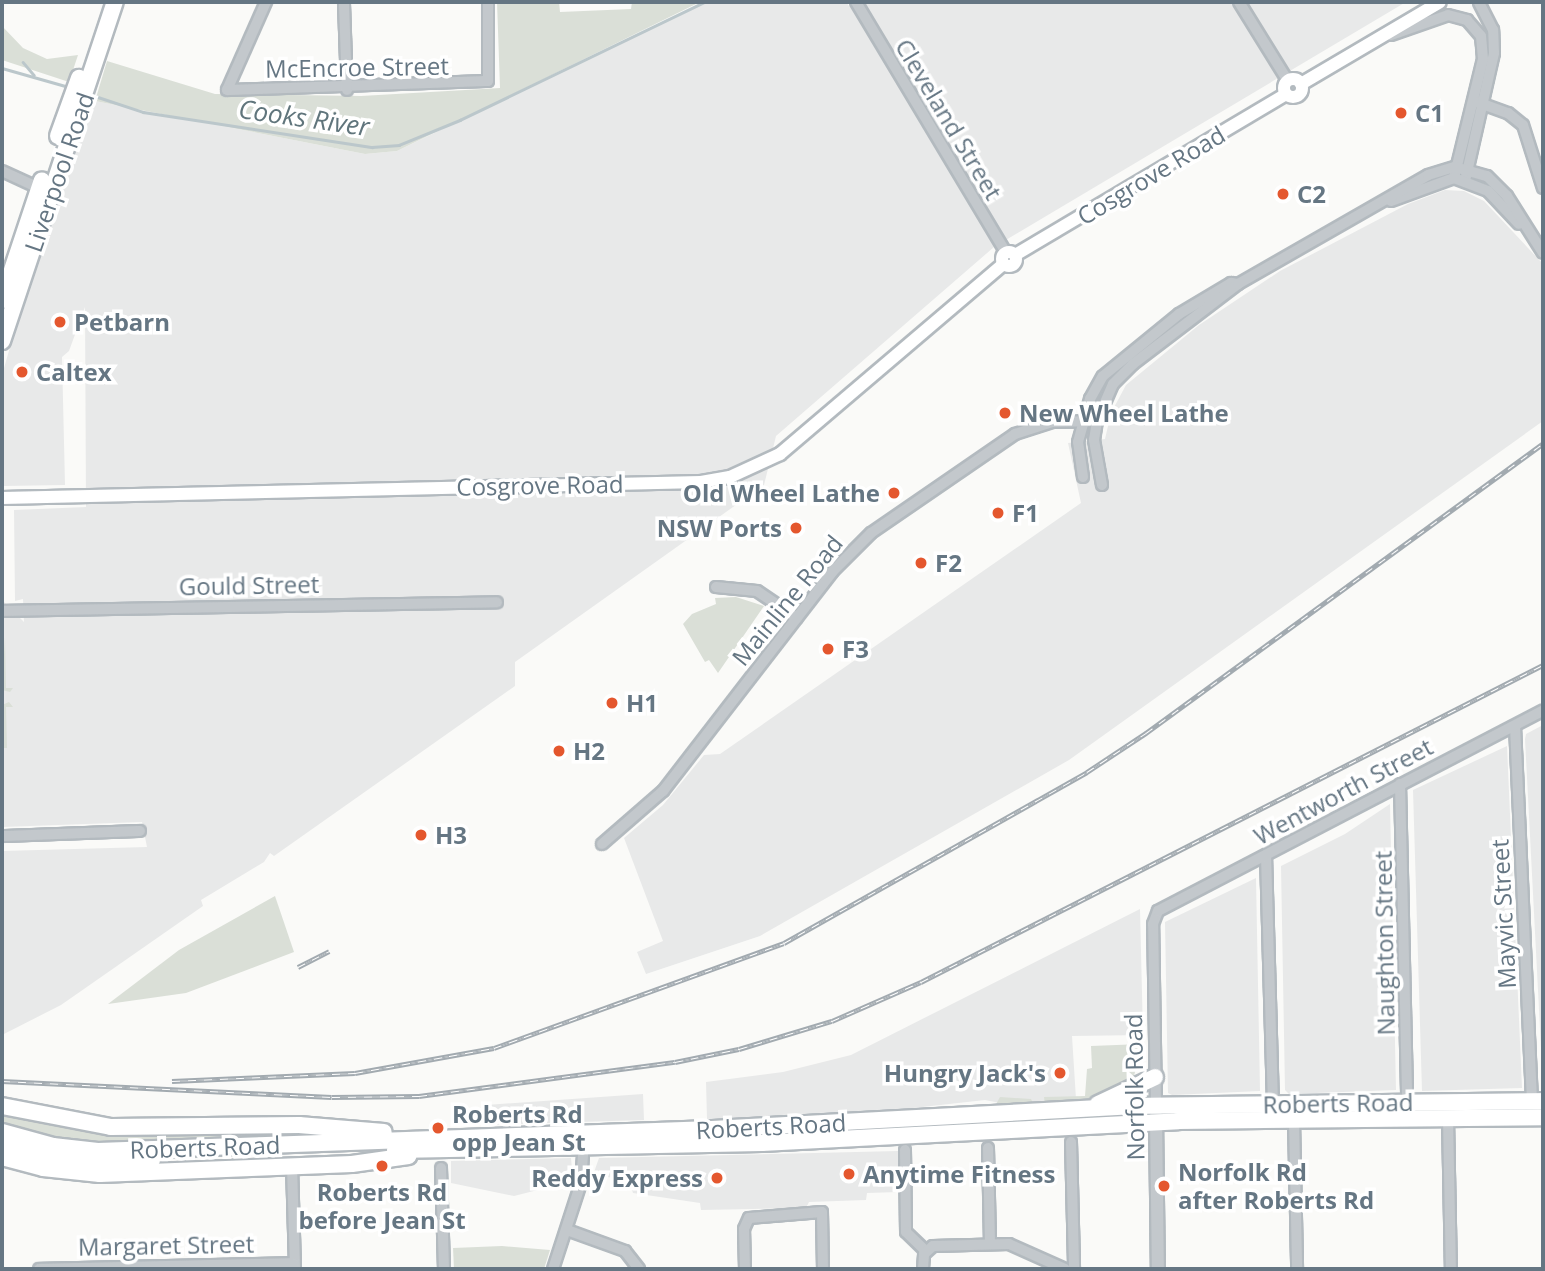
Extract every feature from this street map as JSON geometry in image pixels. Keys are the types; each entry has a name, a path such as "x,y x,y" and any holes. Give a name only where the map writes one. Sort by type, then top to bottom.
{"highway":[{"name":"Liverpool Road","path":"86,73 103,2"},
{"name":"Liverpool Road","path":"3,332 86,73 115,2"},
{"name":"Liverpool Road","path":"2,300 39,188 74,109"},
{"path":"1086,1109 1155,1077"},
{"name":"Roberts Road","path":"584,1140 1156,1105 1538,1101"},
{"path":"4,1107 111,1127 299,1125 440,1143"},
{"name":"Roberts Road","path":"2,1144 48,1158 89,1161 440,1143 584,1140 795,1142 1156,1122 1543,1117"},
{"name":"Roberts Road","path":"2,1132 53,1146 98,1151 316,1148"},
{"path":"2,1157 84,1173 378,1161 440,1143"}],"main road":[{"path":"1294,83 1374,42 1440,2"},
{"name":"Cosgrove Road","path":"2,498 701,482 730,477 780,454 1008,257 1286,94 1299,95 1294,83"}],"street":[{"name":"McEncroe Street","path":"266,2 227,90 347,89 488,81 488,2"},
{"path":"1239,2 1294,83"},
{"path":"1454,173 1494,38 1479,2"},
{"path":"344,4 347,89"},
{"name":"Cleveland Street","path":"857,4 1008,257"},
{"path":"1374,42 1441,16 1467,20 1484,47 1465,181"},
{"path":"1477,102 1508,113 1523,125 1543,188"},
{"path":"1102,485 1094,440 1097,421 1102,404 1122,373 1238,284 1387,202 1467,169 1487,176 1503,190 1541,249"},
{"path":"2,171 39,188"},
{"path":"1454,173 1488,191 1541,249"},
{"path":"1083,477 1079,442 1083,419 1103,376 1130,350 1190,307 1231,283 1238,284"},
{"name":"Mainline Road","path":"602,844 663,792 849,554 900,511 1015,434 1053,422 1083,419 1097,421"},
{"path":"716,587 757,591 797,618"},
{"name":"Gould Street","path":"2,611 497,602"},
{"name":"Wentworth Street","path":"1163,908 1543,711"},
{"name":"Mayvic Street","path":"1515,726 1538,1101"},
{"name":"Naughton Street","path":"1400,785 1407,1102"},
{"path":"2,836 140,831"},
{"path":"1266,855 1273,1104"},
{"name":"Norfolk Road","path":"1158,1269 1153,924 1163,908"},
{"path":"1448,1118 1451,1269"},
{"path":"1294,1120 1297,1269"},
{"path":"553,1269 582,1183 584,1140"},
{"path":"1070,1142 1074,1269"},
{"path":"988,1147 990,1244"},
{"path":"905,1150 906,1232 926,1251"},
{"path":"292,1166 295,1266"},
{"path":"441,1168 444,1269"},
{"path":"745,1269 744,1229 747,1220 756,1214 821,1212 823,1269"},
{"path":"566,1230 625,1251 639,1269"},
{"path":"926,1251 937,1246 1020,1246 1065,1269"},
{"path":"923,1269 926,1251"},
{"name":"Margaret Street","path":"39,1269 295,1266"}],"shaded area":[{"path":"497,2 559,2 560,12 631,9 632,2 700,2 397,151 365,154 95,101 107,61 215,94 361,96 500,88"},
{"path":"705,2 846,2 849,6 855,2 1406,2 994,247 776,436 764,485 515,662 515,686 274,856 270,853 264,862 201,900 203,906 61,1005 2,1035 2,851 147,847 142,822 2,827 2,600 24,622 23,599 15,601 14,510 86,507 85,307 69,351 62,357 65,485 4,486 2,597 2,375 31,274 95,101 365,154 397,151"},
{"path":"2,26 23,48 47,59 78,55 69,82 2,60"},
{"path":"1445,190 1464,191 1484,201 1543,264 1543,421 1069,760 760,936 646,974 637,952 663,941 624,838 663,805 704,755 720,754 1081,503 1068,443 1105,439 1111,413 1126,385 1199,325 1280,271 1408,204"},
{"path":"736,597 764,606 718,673 709,660 705,662 683,624 692,614 716,604 715,598"},
{"path":"5,637 6,688 13,688 10,692 2,690"},
{"path":"9,702 13,707 6,707 7,748 2,748 2,705"},
{"path":"1543,725 1543,1087 1525,739 1526,734"},
{"path":"1507,746 1522,1088 1422,1091 1413,790"},
{"path":"1390,804 1396,1090 1289,1094 1285,1090 1281,866 1345,834"},
{"path":"1256,878 1260,1091 1172,1095 1168,1093 1165,922"},
{"path":"275,896 294,952 186,993 108,1004 179,950"},
{"path":"1140,909 1143,1035 1072,1036 1076,1099 1000,1103 985,1100 913,1108 707,1119 706,1082 783,1072 851,1055"},
{"path":"1142,1044 1133,1080 1099,1100 1045,1105 1044,1097 1085,1096 1087,1069 1092,1068 1091,1046"},
{"path":"643,1094 644,1120 487,1125 486,1105"},
{"path":"1000,1097 1031,1099 1034,1105 994,1108"},
{"path":"2,1111 22,1115 360,1135 110,1144 61,1141 2,1125"},
{"path":"1004,1120 1004,1124 676,1139"},
{"path":"898,1151 899,1192 867,1193 866,1200 809,1202 806,1208 701,1210 700,1203 633,1193 629,1180 593,1175 599,1158"},
{"path":"571,1158 573,1181 514,1196 451,1183 451,1161"},
{"path":"502,1246 550,1250 544,1269 454,1269 453,1248"}],"waterway":[{"name":"Cooks River","path":"92,95 143,112 372,147 399,145 460,120 704,2"},
{"path":"23,62 34,75"},
{"name":"Cooks River","path":"2,68 69,87"}],"railway":[{"path":"172,1081 355,1073 494,1048 784,943 1087,772 1146,733 1543,443"},
{"path":"2,1081 332,1097 419,1096 675,1062 739,1049 832,1021 921,982 1543,665"},
{"path":"298,967 329,951"}],"place":[{"name":"C1","path":"1401,113"},
{"name":"C2","path":"1283,194"},
{"name":"Petbarn","path":"60,322"},
{"name":"Caltex","path":"22,372"},
{"name":"New Wheel Lathe","path":"1005,413"},
{"name":"Old Wheel Lathe","path":"894,493"},
{"name":"F1","path":"998,513"},
{"name":"NSW Ports","path":"796,528"},
{"name":"F2","path":"921,563"},
{"name":"F3","path":"828,649"},
{"name":"H1","path":"612,703"},
{"name":"H2","path":"559,751"},
{"name":"H3","path":"421,835"},
{"name":"Hungry Jack's","path":"1060,1073"},
{"name":"Roberts Rd opp Jean St","path":"438,1128"},
{"name":"Roberts Rd before Jean St","path":"382,1166"},
{"name":"Anytime Fitness","path":"849,1174"},
{"name":"Reddy Express","path":"717,1178"},
{"name":"Norfolk Rd after Roberts Rd","path":"1164,1186"}]}
